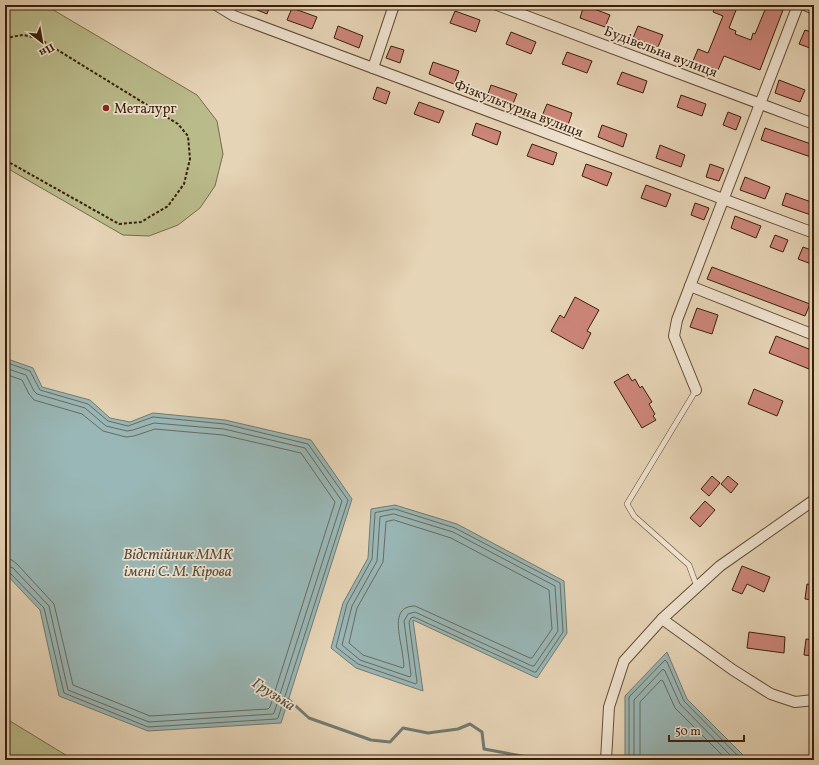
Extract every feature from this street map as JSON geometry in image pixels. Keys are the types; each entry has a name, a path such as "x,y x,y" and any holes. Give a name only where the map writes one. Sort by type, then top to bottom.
{"street":[{"path":"373,68 394,5"},
{"name":"Будівельна вулиця","path":"497,5 814,124"},
{"path":"696,390 674,336 677,320 798,5"},
{"path":"805,5 814,9"},
{"name":"Фiзкультурна вулиця","path":"218,6 234,16 814,233"},
{"path":"690,286 814,335"},
{"path":"606,760 609,707 624,661 662,619 720,566 814,500"},
{"path":"662,619 733,670 771,694 795,702 814,700"}],"lane":[{"path":"696,390 627,504 634,516 689,564 696,587"}],"path":[{"path":"5,38 23,35 38,38 178,124 188,136 190,159 184,184 168,206 141,222 119,224 5,160"},
{"path":"444,757 448,760"}],"green space":[{"name":"Металург","path":"5,5 45,5 197,95 217,121 223,154 215,186 200,208 178,225 149,236 123,235 5,167"},
{"path":"5,718 74,760 5,760"}],"water":[{"name":"Відстійник ММК імені С. М. Кірова","path":"5,358 33,368 42,387 90,400 110,418 130,422 153,413 225,420 311,440 352,499 281,723 148,731 59,696 40,610 5,573"},
{"path":"395,505 457,524 564,581 567,633 537,678 413,620 423,691 356,668 331,648 343,603 368,558 371,509"},
{"path":"667,652 687,699 748,760 625,760 625,696"}],"building":[{"path":"245,5 270,5 267,14"},
{"path":"584,5 610,15 605,27 580,18"},
{"path":"716,5 738,5 729,28 736,31 735,34 751,40 767,5 783,10 760,70 724,56 718,70 693,61 698,49 708,53 723,16 713,12"},
{"path":"292,8 317,17 312,29 287,20"},
{"path":"455,11 480,20 476,32 450,23"},
{"path":"338,26 363,36 359,48 334,38"},
{"path":"638,26 663,35 658,47 633,38"},
{"path":"805,30 814,33 814,39 810,48 799,44"},
{"path":"511,32 536,42 531,54 506,44"},
{"path":"391,46 404,50 400,63 386,58"},
{"path":"567,52 592,61 587,73 562,64"},
{"path":"433,62 459,71 454,84 429,74"},
{"path":"622,72 647,81 643,93 617,84"},
{"path":"779,80 805,90 800,102 775,93"},
{"path":"491,85 517,94 512,106 487,97"},
{"path":"377,87 390,92 386,104 373,99"},
{"path":"681,95 706,104 702,116 677,107"},
{"path":"419,102 444,111 439,123 414,114"},
{"path":"547,104 572,113 568,125 542,116"},
{"path":"728,112 741,117 736,130 723,125"},
{"path":"476,123 501,132 497,145 472,135"},
{"path":"602,125 627,134 623,147 598,137"},
{"path":"765,128 814,145 814,158 761,140"},
{"path":"532,144 557,153 553,165 527,156"},
{"path":"660,145 685,155 681,167 656,158"},
{"path":"586,164 612,173 607,186 582,176"},
{"path":"710,164 724,169 719,181 706,177"},
{"path":"745,177 770,187 765,199 740,190"},
{"path":"646,185 671,194 666,207 641,198"},
{"path":"786,193 814,203 814,216 782,205"},
{"path":"695,203 709,208 704,220 691,215"},
{"path":"735,216 761,226 756,238 731,228"},
{"path":"775,235 788,240 783,252 770,247"},
{"path":"803,247 814,251 814,265 798,259"},
{"path":"712,267 810,304 805,316 707,279"},
{"path":"575,297 599,310 587,331 591,333 583,349 551,331 560,315 564,318"},
{"path":"697,308 718,315 712,334 690,327"},
{"path":"776,336 814,351 814,371 769,353"},
{"path":"628,374 632,381 635,379 640,388 642,386 652,402 649,404 655,414 653,416 656,420 642,428 614,382"},
{"path":"754,389 783,401 777,416 748,404"},
{"path":"712,476 720,483 709,496 701,489"},
{"path":"728,476 738,484 731,493 721,484"},
{"path":"705,501 715,510 700,527 690,518"},
{"path":"742,566 770,577 764,592 747,584 742,594 732,590"},
{"path":"807,584 814,585 814,600 805,599"},
{"path":"749,632 785,637 784,653 747,648"},
{"path":"806,639 814,640 814,656 804,655"}],"waterway":[{"name":"Грузька","path":"288,699 309,718 371,740 390,742 403,728 428,733 458,729 470,724 482,732 484,749 544,760"}],"place":[{"name":"Металург","path":"106,108"}]}
